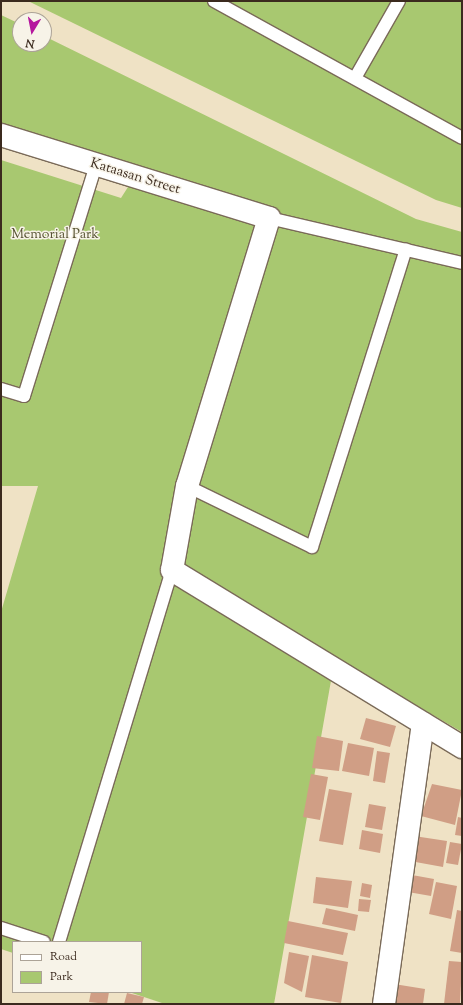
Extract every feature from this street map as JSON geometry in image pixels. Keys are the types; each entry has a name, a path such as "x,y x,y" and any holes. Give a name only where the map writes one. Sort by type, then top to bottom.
{"street":[{"name":"Kataasan Street","path":"1,135 269,218"},
{"path":"269,218 187,486 172,570 462,747"},
{"path":"384,1004 423,724"}],"lane":[{"path":"214,1 462,138"},
{"path":"355,78 399,1"},
{"path":"1,389 24,396 96,165"},
{"path":"269,218 462,263"},
{"path":"187,486 312,547 406,249"},
{"path":"59,941 172,570"},
{"path":"1,928 41,941"}],"green space":[{"path":"28,1 462,1 462,208 436,200"},
{"name":"Memorial Park","path":"1,15 12,20 12,52 52,52 52,40 416,219 462,232 462,732 335,658 274,1004 165,1004 132,993 142,993 142,941 12,941 12,953 1,949 1,612 38,486 1,486 1,160 121,198 128,187 1,145"}],"building":[{"path":"366,718 396,726 390,747 360,739"},
{"path":"317,736 343,741 339,771 312,768"},
{"path":"348,743 374,748 369,776 342,771"},
{"path":"377,751 390,753 385,783 373,781"},
{"path":"311,774 328,777 320,820 303,817"},
{"path":"432,784 462,790 455,825 421,816"},
{"path":"329,789 352,793 343,845 319,841"},
{"path":"369,804 386,807 382,830 365,827"},
{"path":"458,817 462,818 462,836 455,835"},
{"path":"362,830 383,834 380,853 359,849"},
{"path":"414,836 447,841 443,867 410,861"},
{"path":"450,842 462,844 458,865 446,863"},
{"path":"412,875 434,879 431,896 408,892"},
{"path":"316,877 352,881 348,908 313,903"},
{"path":"436,882 457,886 451,919 429,914"},
{"path":"362,883 372,885 370,898 360,896"},
{"path":"359,899 371,900 369,912 358,911"},
{"path":"326,908 358,915 355,931 322,924"},
{"path":"457,910 462,911 462,953 450,951"},
{"path":"288,921 348,933 343,955 284,943"},
{"path":"289,952 309,956 302,992 284,983"},
{"path":"312,955 348,962 341,1003 305,997"},
{"path":"449,961 462,962 460,1004 444,1004"},
{"path":"394,984 425,989 423,1004 391,1004"},
{"path":"91,993 109,993 107,1004 89,1002"},
{"path":"127,993 144,997 142,1004 124,1004"}]}
